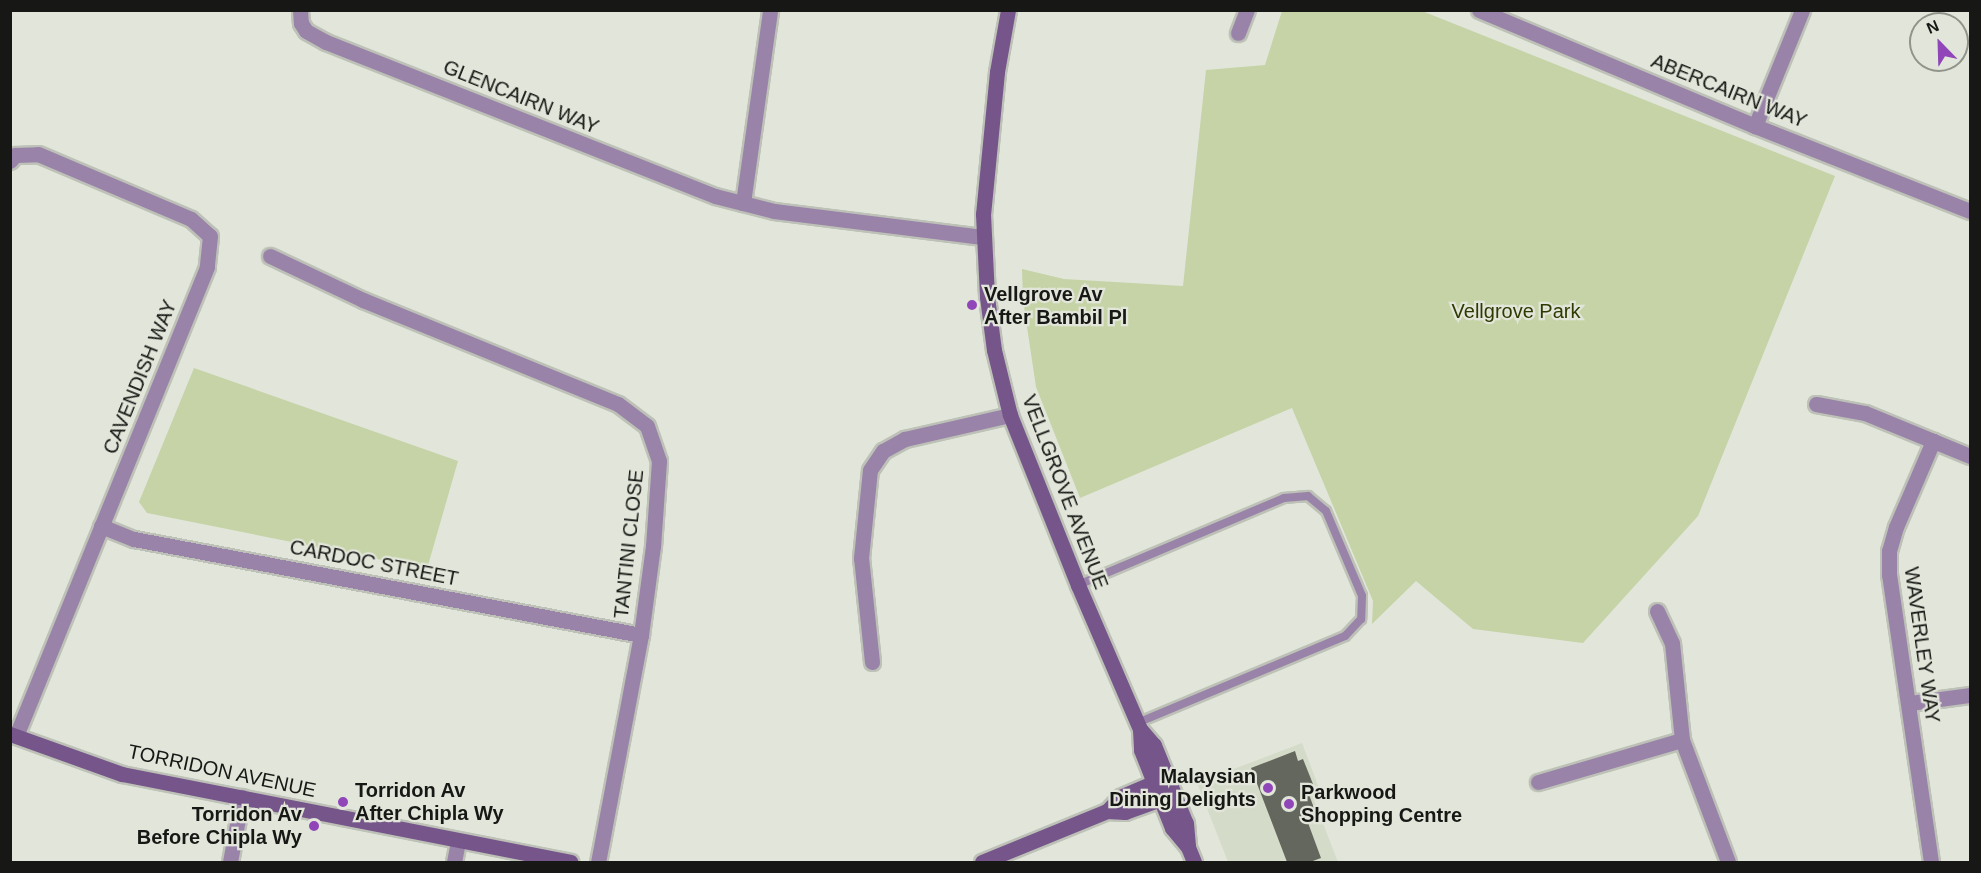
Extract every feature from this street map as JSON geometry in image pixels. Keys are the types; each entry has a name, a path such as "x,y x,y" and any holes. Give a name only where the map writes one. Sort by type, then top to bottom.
{"street":[{"name":"GLENCAIRN WAY","path":"300,10 301,23 306,31 326,42 714,196 774,211 982,237"},
{"path":"743,203 770,10"},
{"name":"VELLGROVE AVENUE","path":"1008,10 996,72 987,153 982,237 994,350 1010,415 1078,585 1139,726 1154,745 1160,780 1167,796 1186,823 1188,847 1194,862"},
{"path":"1238,33 1248,10"},
{"name":"ABERCAIRN WAY","path":"1479,10 1755,126 1968,205"},
{"path":"1755,126 1802,10"},
{"name":"CAVENDISH WAY","path":"10,160 15,155 38,154 190,219 210,236 207,267 13,735"},
{"name":"TANTINI CLOSE","path":"270,256 363,300 618,404 647,426 658,461 653,546 641,635 598,862"},
{"path":"1816,404 1865,413 1971,456"},
{"path":"872,663 861,558 870,470 884,450 905,439 1010,415"},
{"name":"WAVERLEY WAY","path":"1931,862 1910,703 1889,575 1889,551 1896,527 1933,441"},
{"name":"CARDOC STREET","path":"101,526 134,539 641,635"},
{"path":"1657,611 1672,643 1682,740 1728,862"},
{"path":"1910,703 1971,695"},
{"name":"TORRIDON AVENUE","path":"13,735 122,774 570,862"},
{"path":"1538,782 1682,740"},
{"path":"982,862 1107,811 1120,797 1160,780"},
{"path":"1107,811 1125,812 1167,796"},
{"path":"230,862 242,797"},
{"path":"454,862 458,841"}],"lane":[{"path":"1078,585 1284,498 1308,496 1326,510 1362,596 1361,619 1345,636 1139,726"}],"shaded area":[{"path":"1302,743 1322,796 1314,800 1338,862 1228,862 1197,783"}],"green space":[{"name":"Vellgrove Park","path":"1282,11 1422,11 1835,176 1698,516 1583,643 1473,629 1416,581 1372,624 1373,601 1292,408 1080,498 1036,387 1023,300 1022,269 1064,279 1183,286 1206,70 1265,65"},
{"path":"194,368 458,461 427,569 147,513 139,502"}],"building":[{"name":"Parkwood Shopping Centre","path":"1295,751 1298,761 1303,759 1315,789 1308,792 1317,816 1307,820 1321,858 1310,862 1287,862 1251,768"}],"place":[{"name":"Vellgrove Av After Bambil Pl","path":"972,305"},
{"name":"Malaysian Dining Delights","path":"1268,788"},
{"name":"Torridon Av After Chipla Wy","path":"343,802"},
{"name":"Parkwood Shopping Centre","path":"1289,804"},
{"name":"Torridon Av Before Chipla Wy","path":"314,826"}]}
